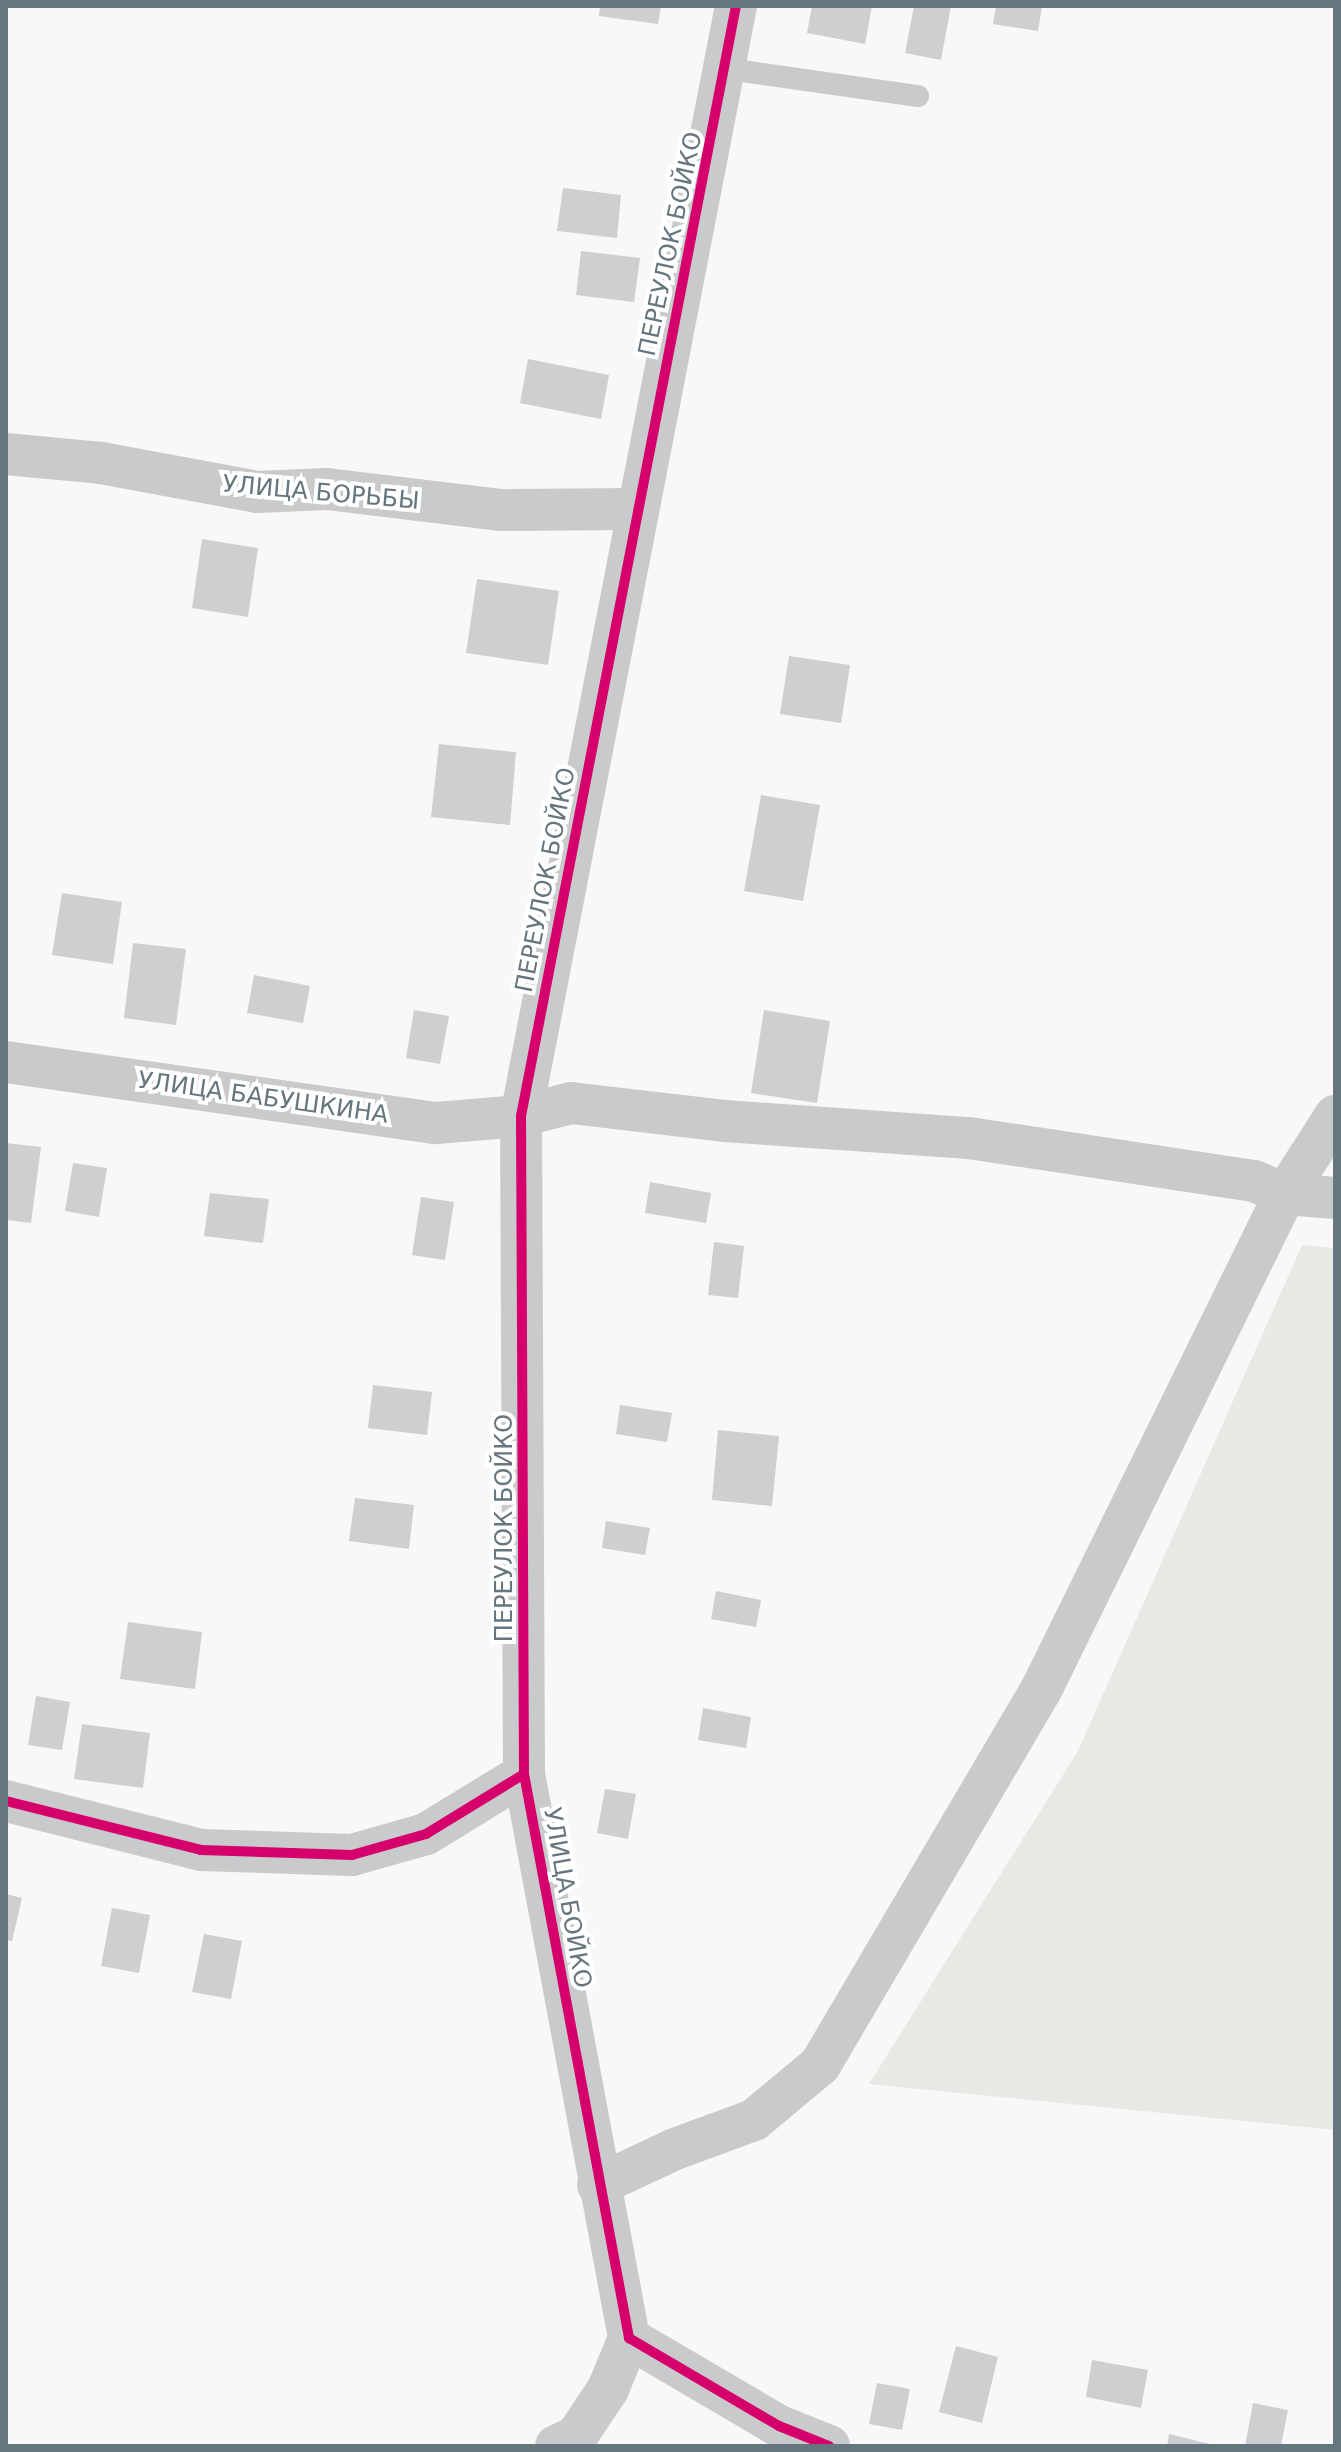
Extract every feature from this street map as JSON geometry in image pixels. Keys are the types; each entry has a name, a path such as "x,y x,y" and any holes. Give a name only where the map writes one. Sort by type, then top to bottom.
{"street":[{"name":"ПЕРЕУЛОК БОЙКО","path":"524,1774 521,1116 638,509 728,69 736,6"},
{"name":"УЛИЦА БОРЬБЫ","path":"6,454 101,463 257,492 327,489 500,510 638,509"},
{"name":"УЛИЦА БАБУШКИНА","path":"6,1062 436,1123 521,1116 571,1103 724,1121 969,1138 1254,1181 1285,1194 1335,1198"},
{"path":"598,2185 675,2149 754,2120 820,2065 1041,1690 1285,1194 1335,1116"},
{"path":"6,1801 201,1850 352,1855 426,1834 524,1774"},
{"name":"УЛИЦА БОЙКО","path":"524,1774 598,2185 629,2338"},
{"path":"556,2446 576,2437 608,2389 629,2338 779,2426 829,2446"}],"lane":[{"path":"728,69 918,96"}],"shaded area":[{"path":"1302,1245 1335,1248 1335,2130 869,2084 1078,1751"}],"building":[{"path":"600,6 661,6 658,24 599,16"},
{"path":"812,6 872,6 865,44 807,33"},
{"path":"914,6 951,6 941,60 905,53"},
{"path":"996,6 1042,6 1038,31 993,24"},
{"path":"563,188 621,195 617,238 557,231"},
{"path":"581,251 640,258 634,302 576,295"},
{"path":"528,359 609,375 601,419 520,403"},
{"path":"202,539 258,548 248,617 192,608"},
{"path":"477,579 559,591 548,665 466,653"},
{"path":"789,656 850,665 841,723 780,714"},
{"path":"439,744 516,752 510,825 431,817"},
{"path":"761,795 820,805 803,901 744,891"},
{"path":"62,893 122,902 113,964 52,955"},
{"path":"133,943 186,949 176,1025 124,1018"},
{"path":"254,975 310,986 303,1023 247,1013"},
{"path":"414,1010 449,1016 440,1064 406,1058"},
{"path":"764,1010 830,1021 817,1103 751,1093"},
{"path":"6,1143 41,1147 31,1223 6,1220"},
{"path":"73,1163 107,1168 99,1217 65,1211"},
{"path":"650,1182 711,1193 706,1223 645,1213"},
{"path":"210,1193 269,1199 263,1243 204,1236"},
{"path":"421,1197 454,1202 445,1260 412,1255"},
{"path":"714,1242 744,1246 738,1298 708,1295"},
{"path":"373,1385 432,1392 427,1435 368,1428"},
{"path":"620,1405 672,1413 667,1442 616,1434"},
{"path":"718,1430 779,1436 772,1506 712,1500"},
{"path":"355,1498 414,1505 409,1549 349,1541"},
{"path":"606,1521 650,1528 645,1555 602,1548"},
{"path":"716,1591 761,1600 756,1627 711,1619"},
{"path":"128,1622 202,1632 195,1689 120,1679"},
{"path":"36,1696 70,1702 62,1750 28,1745"},
{"path":"703,1708 751,1717 746,1748 698,1740"},
{"path":"82,1724 150,1733 143,1788 74,1779"},
{"path":"605,1789 636,1794 628,1839 597,1833"},
{"path":"6,1894 22,1898 12,1941 6,1940"},
{"path":"112,1908 150,1915 139,1973 101,1966"},
{"path":"204,1934 242,1941 231,1999 192,1992"},
{"path":"956,2346 998,2357 982,2423 939,2412"},
{"path":"1092,2360 1148,2370 1141,2408 1086,2397"},
{"path":"877,2383 910,2389 902,2430 869,2424"},
{"path":"1253,2403 1288,2410 1281,2446 1245,2446"},
{"path":"1169,2434 1214,2445 1214,2446 1167,2446"}],"cycle path":[{"path":"524,1774 521,1116 736,6"},
{"path":"6,1801 201,1850 352,1855 426,1834 524,1774 629,2338 779,2426 829,2446"}]}
